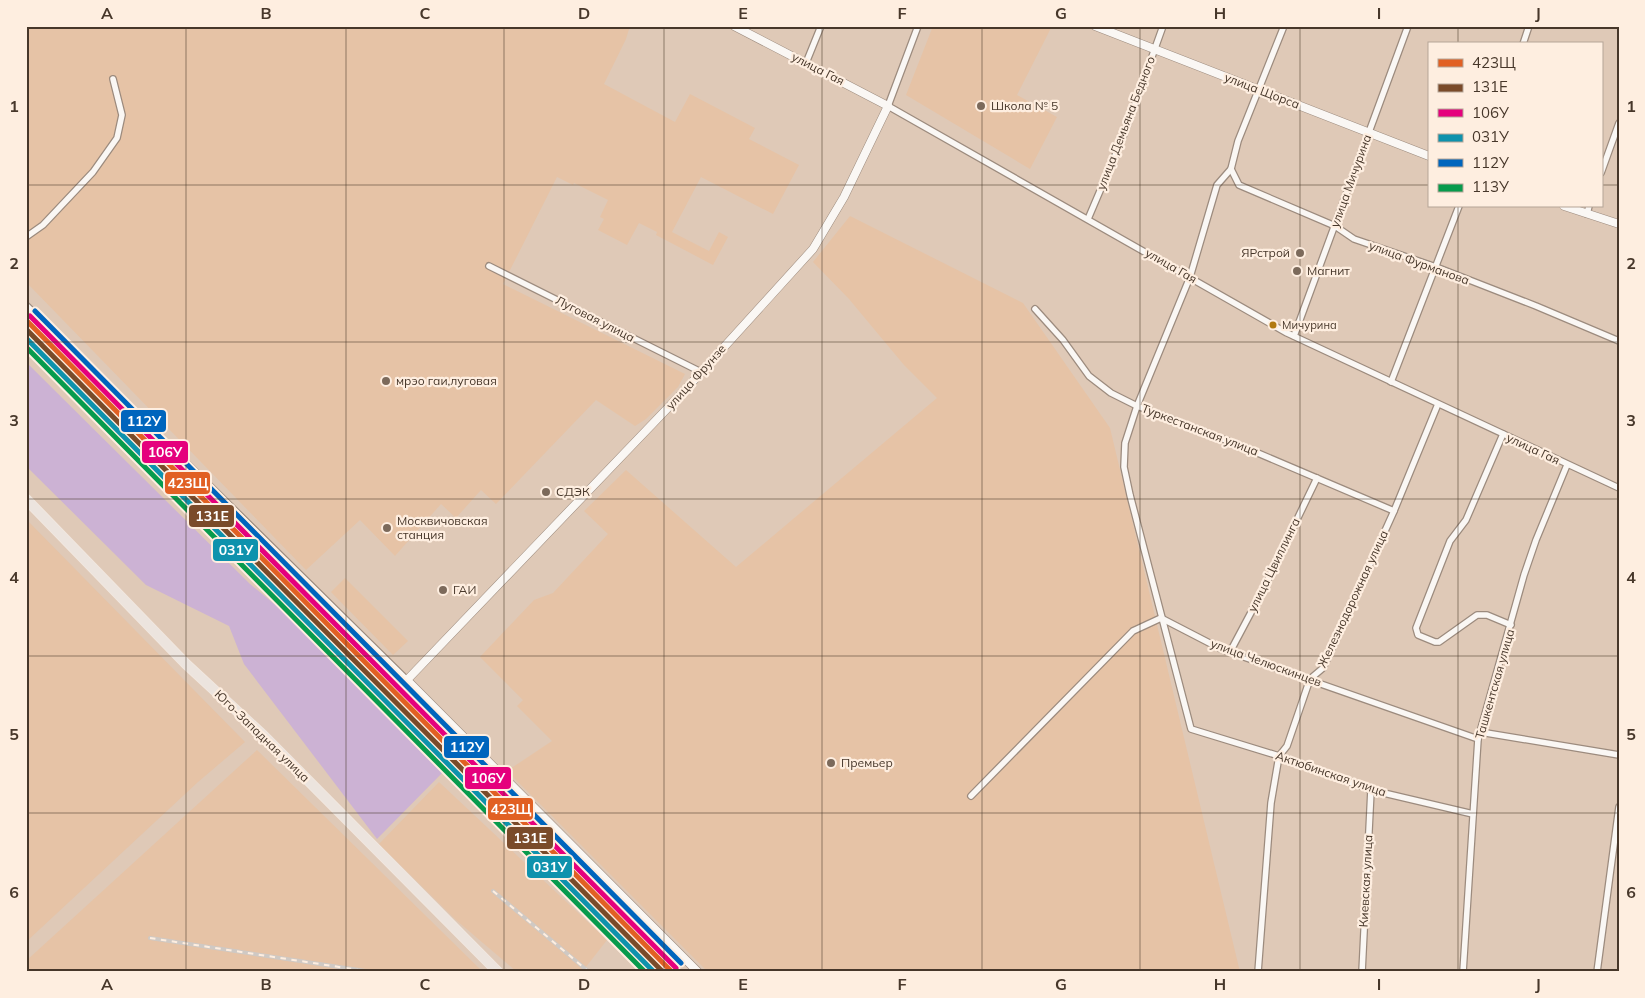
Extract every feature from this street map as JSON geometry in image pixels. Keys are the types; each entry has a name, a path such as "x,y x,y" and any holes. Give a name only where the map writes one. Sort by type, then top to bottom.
{"main road":[{"name":"Юго-Западная улица","path":"26,499 186,664 264,736 498,972"}],"street":[{"path":"806,63 821,26"},
{"name":"улица Фрунзе","path":"407,680 701,372 813,249 844,196 888,106 918,26"},
{"name":"улица Щорса","path":"1095,26 1428,156"},
{"name":"улица Демьяна Бедного","path":"1088,219 1125,132 1163,26"},
{"path":"972,796 1133,631 1161,618 1124,467 1125,443 1137,406 1190,277 1216,185 1231,169 1238,141 1284,26"},
{"name":"улица Мичурина","path":"1294,336 1408,26"},
{"path":"1523,42 1529,26"},
{"name":"улица Гая","path":"737,27 888,106 1294,336 1619,488"},
{"path":"26,237 42,225 93,172 118,138 122,115 113,79"},
{"path":"1602,170 1619,123"},
{"name":"улица Фурманова","path":"1231,169 1239,185 1335,226 1354,239 1536,306 1619,341"},
{"path":"1391,382 1458,208"},
{"path":"1588,210 1619,224"},
{"name":"Луговая улица","path":"489,266 701,372"},
{"path":"26,305 407,680 698,972"},
{"name":"Туркестанская улица","path":"1035,310 1063,340 1090,376 1111,393 1137,406 1246,448 1394,511"},
{"name":"Железнодорожная улица","path":"1258,972 1271,802 1279,756 1287,746 1310,679 1323,668 1394,511 1438,404"},
{"path":"1503,434 1466,520 1450,541 1416,628 1418,635 1439,642 1477,615 1487,615 1511,625"},
{"name":"Ташкентская улица","path":"1462,972 1478,740 1524,575 1536,540 1567,465"},
{"name":"улица Цвиллинга","path":"1230,652 1264,588 1317,478"},
{"name":"улица Челюскинцев","path":"1161,618 1230,652 1478,740"},
{"name":"Актюбинская улица","path":"1161,618 1191,729 1279,756 1371,790 1473,814"},
{"path":"1480,732 1619,755"},
{"name":"Киевская улица","path":"1362,972 1371,790"},
{"path":"1597,972 1619,809"}],"shaded area":[{"path":"26,26 630,26 626,39 603,86 604,84 675,122 690,94 755,128 749,139 799,165 773,214 701,177 672,232 709,251 719,232 728,237 713,265 656,235 657,232 639,223 627,245 598,230 604,219 600,217 608,200 574,183 573,185 557,177 503,284 685,374 678,387 646,419 635,426 596,400 496,504 481,490 456,518 441,504 395,556 360,520 306,570 26,282"},
{"name":"Школа № 5","path":"933,26 1052,26 1017,95 1057,117 1030,169 906,95"},
{"path":"850,216 1023,303 1110,428 1240,972 708,972 507,771 552,741 517,706 523,700 480,657 534,600 553,593 608,534 584,511 626,470 736,567 937,398 904,365 849,299 813,262"},
{"path":"26,362 250,584 284,612 318,629 451,764 377,839 244,664 229,626 146,585 26,466"},
{"path":"26,519 245,742 198,782 26,942"},
{"path":"345,578 408,641 393,655 331,592"},
{"path":"257,750 483,972 26,972 26,961"},
{"path":"439,782 607,940 582,972 517,972 456,920 379,844"}],"railway":[{"path":"493,891 589,972"},
{"path":"150,938 372,972"}],"transit line":[{"name":"112У","path":"35,311 681,963"},
{"name":"106У","path":"30,316 676,968"},
{"name":"423Щ","path":"26,320 672,972"},
{"name":"131Е","path":"26,329 663,972"},
{"name":"031У","path":"26,338 654,972"},
{"name":"113У","path":"26,347 645,972"}],"place":[{"name":"Школа № 5","path":"981,106"},
{"name":"ЯРстрой","path":"1300,253"},
{"name":"Магнит","path":"1297,271"},
{"name":"Мичурина","path":"1273,325"},
{"name":"мрэо гаи,луговая","path":"386,381"},
{"name":"СДЭК","path":"546,492"},
{"name":"Москвичовская станция","path":"387,528"},
{"name":"ГАИ","path":"443,590"},
{"name":"Премьер","path":"831,763"}]}
